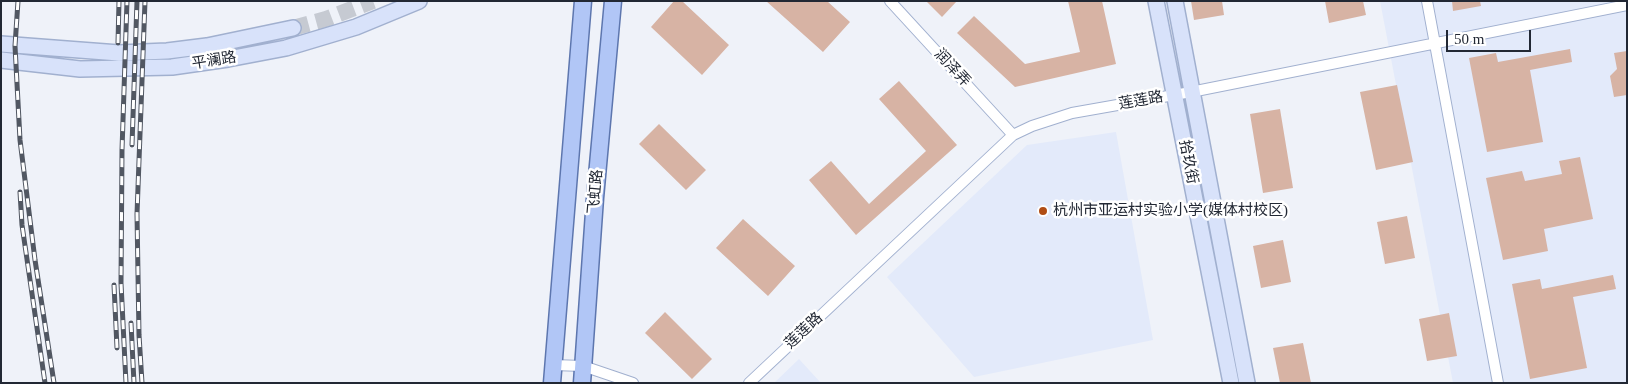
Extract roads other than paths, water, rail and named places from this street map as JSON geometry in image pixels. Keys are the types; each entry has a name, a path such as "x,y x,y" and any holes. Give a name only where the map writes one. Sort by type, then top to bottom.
{"main road":[{"name":"平澜路","path":"1,60 80,69 172,67 286,48 356,27 418,1"},
{"name":"飞虹路","path":"552,383 583,1"},
{"name":"飞虹路","path":"582,383 595,198 613,1"},
{"name":"拾玖街","path":"1156,1 1231,383"},
{"name":"拾玖街","path":"1175,1 1247,383"},
{"path":"1,44 119,53 167,51 207,46 293,28"}],"street":[{"name":"润泽弄","path":"890,1 1013,135"},
{"path":"1427,1 1498,383"},
{"name":"莲莲路","path":"749,383 1013,135 1032,126 1072,113 1191,92 1627,5"},
{"path":"553,366 583,366 633,383"}],"tunnel":[{"path":"293,28 326,19 373,1"}],"railway":[{"path":"18,1 15,46 20,140 35,260 54,383"},
{"path":"118,43 119,1"},
{"path":"126,383 121,283 122,150 127,1"},
{"path":"132,145 137,1"},
{"path":"142,383 139,335 137,214 145,1"},
{"path":"20,192 22,225 45,383"},
{"path":"114,285 117,348"},
{"path":"131,323 134,383"}],"place":[{"name":"杭州市亚运村实验小学(媒体村校区)","path":"1043,211"}]}
